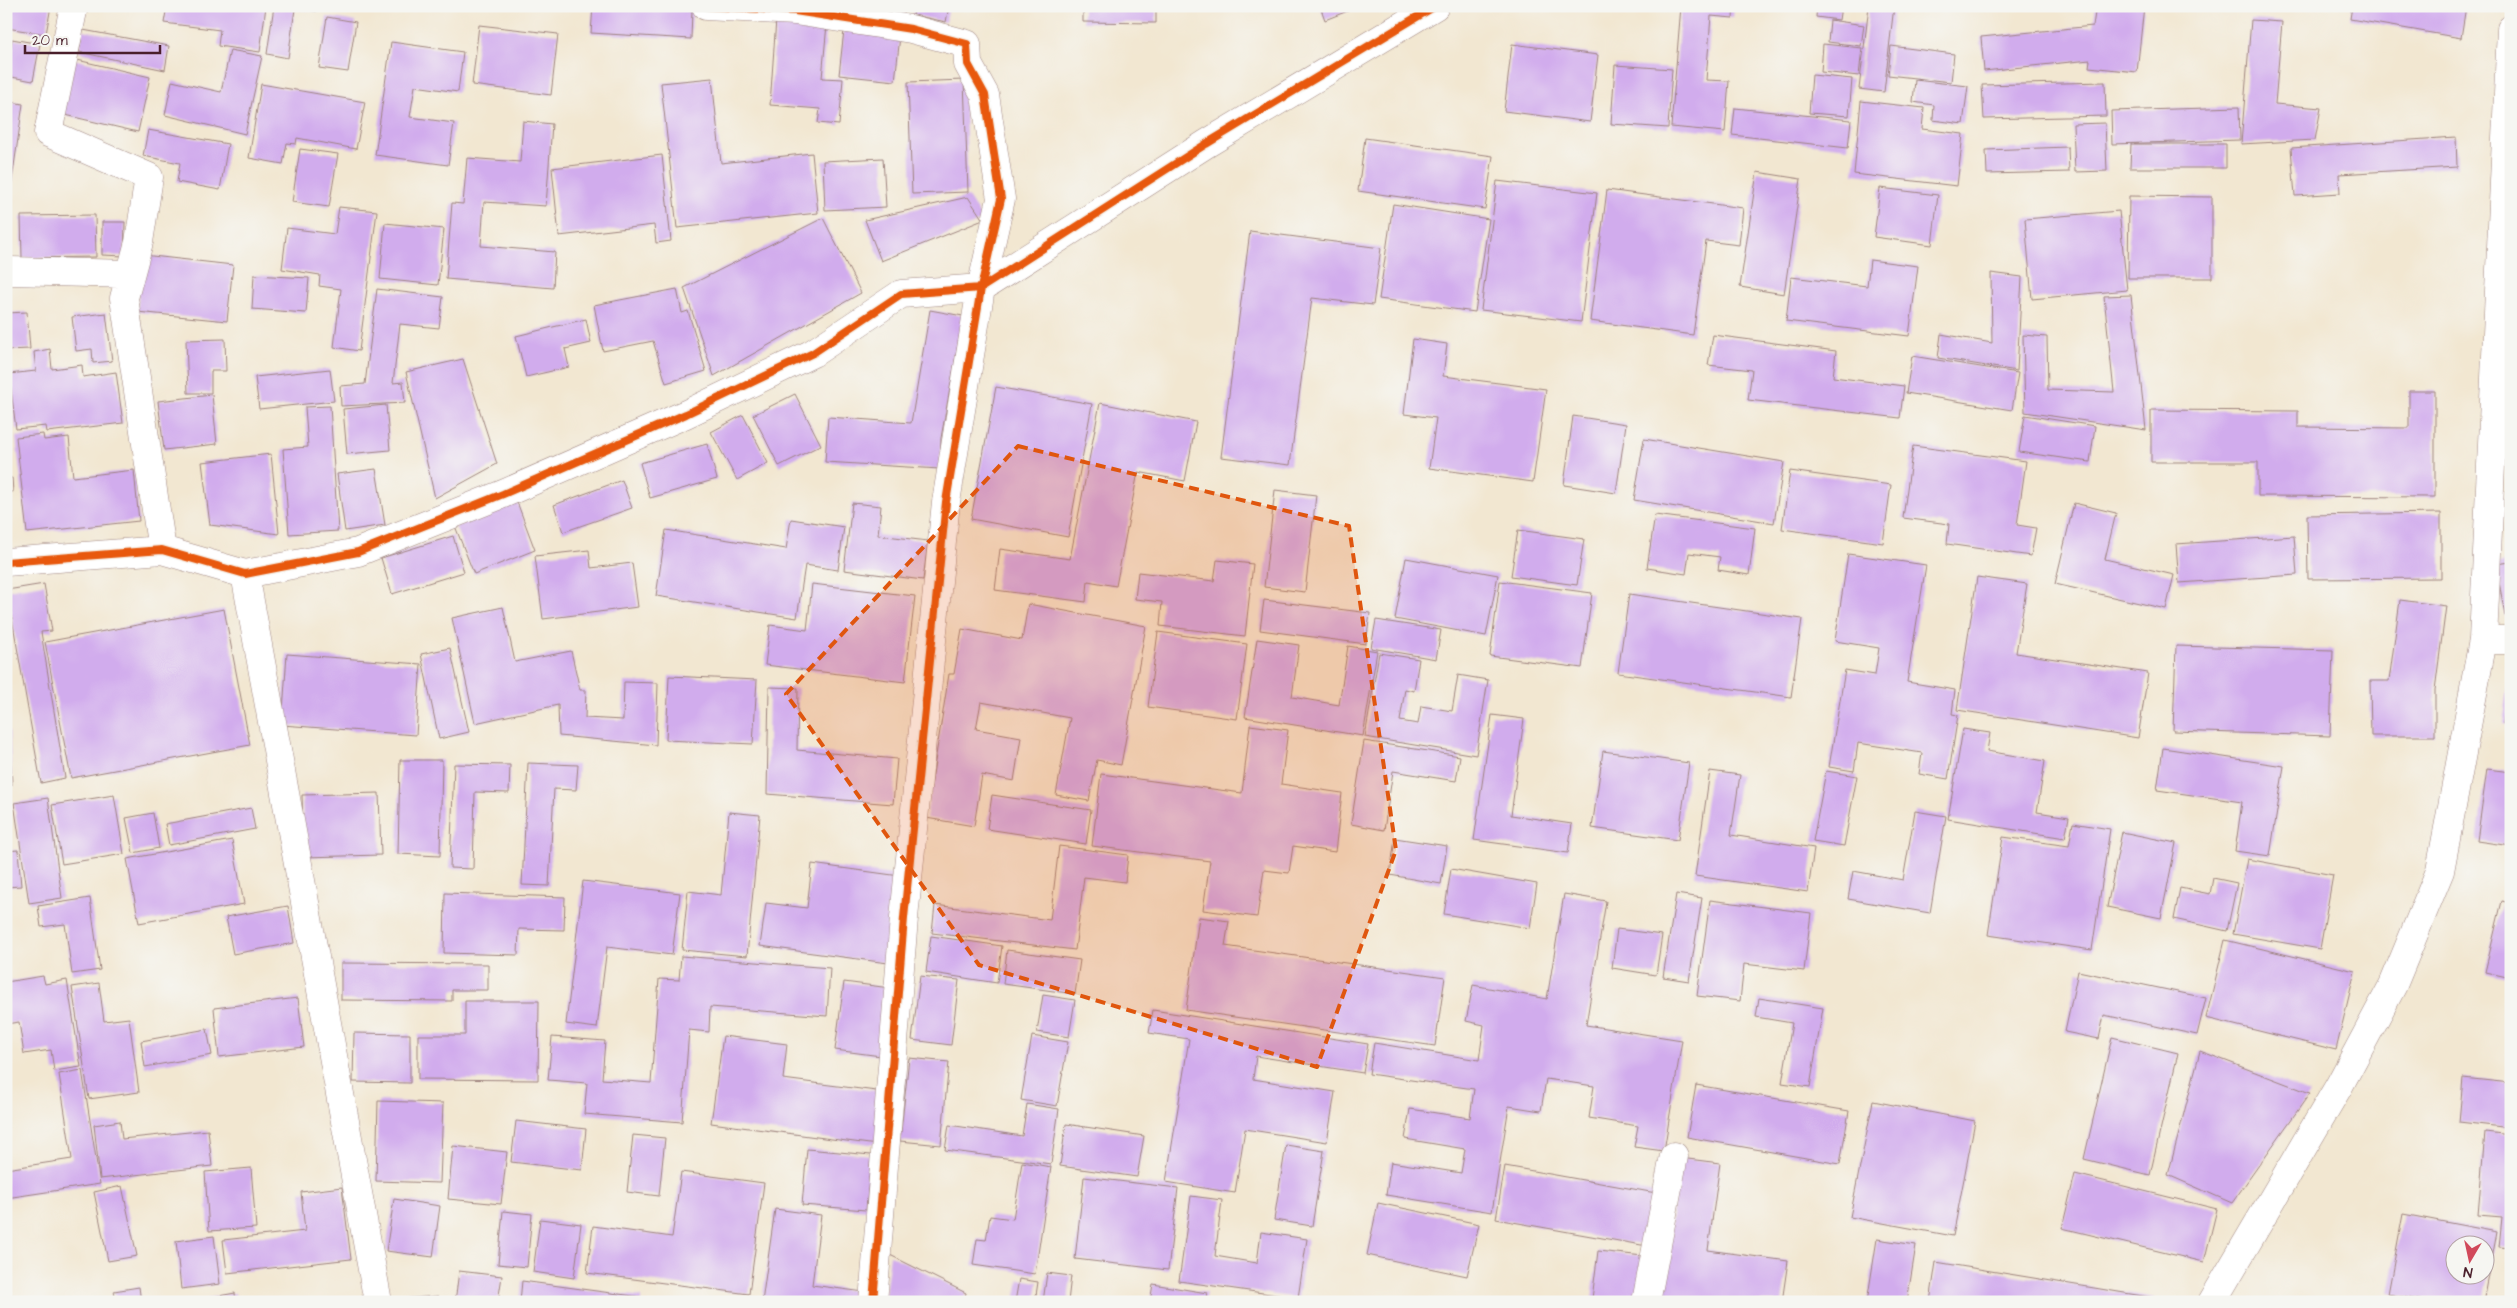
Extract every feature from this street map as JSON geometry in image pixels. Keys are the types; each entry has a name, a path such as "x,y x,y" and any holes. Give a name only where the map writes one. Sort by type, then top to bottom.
{"street":[{"path":"74,6 48,133 149,178 139,242 124,298 162,550"},
{"path":"706,6 795,11 911,29 967,44 968,64 985,95 1001,199 981,288 946,502 904,918 874,1302"},
{"path":"6,562 162,550 245,574 358,552 503,494 686,414 813,353 901,294 981,288 1206,144 1436,6"},
{"path":"2212,1302 2339,1086 2393,985 2440,871 2482,640 2511,30"},
{"path":"10,271 130,274"},
{"path":"245,574 378,1302"},
{"path":"2482,640 2511,640"},
{"path":"1646,1302 1674,1156"}],"highlighted area":[{"path":"1018,446 1349,526 1396,850 1317,1067 979,965 786,694"}],"building":[{"path":"6,6 51,6 46,34 6,28"},
{"path":"167,6 266,6 260,52 218,46 220,30 164,23"},
{"path":"274,6 317,6 316,11 295,9 288,58 267,54"},
{"path":"593,6 692,10 691,39 591,33"},
{"path":"868,6 906,6 904,14"},
{"path":"915,6 949,6 946,22 913,15"},
{"path":"1083,6 1156,6 1156,23 1083,22"},
{"path":"1320,6 1360,6 1325,20"},
{"path":"1681,6 1734,6 1733,18 1711,16 1706,80 1729,81 1725,132 1671,127"},
{"path":"1817,6 1841,6 1839,20 1816,17"},
{"path":"1869,6 1894,6 1884,92 1859,89"},
{"path":"2096,6 2144,6 2137,72 2089,67 2090,60 1984,71 1981,37 2093,26"},
{"path":"2352,6 2466,6 2461,38 2350,19"},
{"path":"327,17 356,22 348,72 319,68"},
{"path":"776,19 827,24 822,78 843,79 839,125 818,123 820,109 770,105"},
{"path":"1830,20 1864,25 1861,46 1828,42"},
{"path":"2251,20 2282,22 2275,104 2321,108 2315,140 2241,144"},
{"path":"479,25 558,34 551,95 472,85"},
{"path":"83,30 169,46 165,70 79,52"},
{"path":"844,30 900,36 895,81 839,75"},
{"path":"12,39 40,44 33,81 6,76"},
{"path":"391,42 463,52 458,92 415,86 410,117 454,123 448,165 375,155"},
{"path":"1512,44 1598,55 1590,122 1504,111"},
{"path":"1823,44 1862,48 1859,76 1821,72"},
{"path":"1891,46 1954,54 1951,82 1888,75"},
{"path":"230,50 262,56 245,134 165,115 172,81 221,92"},
{"path":"73,59 150,77 138,132 61,114"},
{"path":"1615,65 1672,69 1668,128 1611,124"},
{"path":"1812,75 1852,79 1849,116 1809,113"},
{"path":"712,78 721,163 812,153 818,213 677,228 661,83"},
{"path":"964,80 968,192 912,194 908,82"},
{"path":"1915,80 1968,86 1963,124 1933,120 1934,105 1913,102"},
{"path":"2105,82 2106,116 1984,119 1982,85"},
{"path":"261,84 365,102 356,149 297,138 296,144 287,143 283,164 249,158"},
{"path":"6,101 23,104 10,194 6,194"},
{"path":"1861,101 1924,108 1922,129 1963,134 1957,186 1854,174"},
{"path":"2239,107 2240,140 2112,144 2111,111"},
{"path":"1735,108 1851,120 1848,148 1732,135"},
{"path":"523,121 552,124 546,206 484,202 481,246 555,252 553,288 446,279 452,203 463,204 467,158 520,162"},
{"path":"2105,123 2107,171 2075,172 2073,124"},
{"path":"148,130 228,144 220,190 177,182 180,163 143,156"},
{"path":"2456,137 2457,167 2339,174 2340,193 2295,196 2291,148"},
{"path":"1365,138 1493,156 1485,209 1358,191"},
{"path":"2131,144 2226,144 2226,168 2130,168"},
{"path":"2068,147 2069,172 1987,174 1986,150"},
{"path":"300,149 338,154 329,207 292,202"},
{"path":"662,155 671,241 656,243 654,225 559,236 552,168"},
{"path":"883,158 886,207 825,210 823,161"},
{"path":"1757,172 1801,179 1784,294 1740,287"},
{"path":"1497,181 1597,193 1581,322 1481,310"},
{"path":"1880,188 1938,195 1932,245 1874,237"},
{"path":"1607,190 1743,208 1739,245 1706,241 1693,335 1590,321"},
{"path":"2129,196 2212,197 2212,278 2128,278"},
{"path":"968,197 983,220 881,261 865,220"},
{"path":"1393,204 1489,219 1475,312 1379,299"},
{"path":"339,207 377,211 359,351 334,347 341,289 319,286 320,275 282,269 287,228 335,234"},
{"path":"2119,211 2127,290 2032,299 2025,219"},
{"path":"95,215 96,257 22,258 21,216"},
{"path":"823,218 861,293 714,376 684,288"},
{"path":"102,222 125,222 124,256 102,255"},
{"path":"385,223 444,229 438,285 380,279"},
{"path":"1250,231 1381,248 1373,305 1312,298 1290,465 1221,457"},
{"path":"143,255 233,265 227,321 137,312"},
{"path":"1870,260 1918,266 1909,336 1786,321 1791,277 1867,286"},
{"path":"1991,273 2022,277 2017,371 1938,358 1941,334 1992,343"},
{"path":"254,275 309,278 306,313 252,309"},
{"path":"377,289 443,297 439,328 400,324 393,383 403,382 405,403 341,406 340,386 365,384"},
{"path":"677,289 682,313 688,311 706,371 666,383 653,341 603,351 594,305"},
{"path":"2131,295 2146,430 2025,412 2023,335 2047,337 2048,390 2114,392 2104,296"},
{"path":"930,310 963,316 941,438 940,469 825,462 828,417 911,423"},
{"path":"27,312 30,349 6,350 6,313"},
{"path":"106,313 112,361 93,363 92,349 76,351 72,317"},
{"path":"586,319 591,343 565,349 569,367 526,377 516,336"},
{"path":"1713,335 1836,351 1833,377 1904,386 1900,418 1748,400 1752,370 1708,365"},
{"path":"225,339 226,371 211,371 211,393 188,393 186,340"},
{"path":"1413,339 1447,344 1443,376 1546,389 1533,482 1429,468 1436,418 1404,414"},
{"path":"50,349 52,369 82,365 83,377 116,372 123,423 47,432 46,426 16,429 9,374 36,371 34,352"},
{"path":"1912,356 2018,373 2012,410 1906,393"},
{"path":"463,359 497,464 435,498 406,372"},
{"path":"330,369 334,401 259,409 255,377"},
{"path":"996,387 1092,404 1068,537 971,519"},
{"path":"2409,391 2435,391 2435,497 2258,496 2258,462 2151,462 2151,410 2298,411 2298,427 2409,428"},
{"path":"795,394 821,445 779,466 753,415"},
{"path":"212,395 217,444 164,450 158,401"},
{"path":"1100,403 1196,422 1185,481 1138,472 1116,586 1088,581 1086,602 995,590 1000,549 1070,559"},
{"path":"386,405 390,450 347,454 343,409"},
{"path":"330,406 338,531 289,534 283,449 308,447 305,407"},
{"path":"743,415 768,463 737,480 711,432"},
{"path":"2025,415 2095,426 2090,462 2019,452"},
{"path":"1573,416 1626,424 1616,493 1564,485"},
{"path":"43,434 44,440 69,437 73,477 134,470 139,521 27,533 16,437"},
{"path":"1644,439 1784,462 1774,523 1634,500"},
{"path":"707,444 717,479 650,498 640,463"},
{"path":"1913,446 2026,461 2017,525 2036,528 2031,556 1947,544 1949,524 1903,518"},
{"path":"271,454 279,534 210,525 202,462"},
{"path":"376,469 385,525 345,531 337,474"},
{"path":"1790,471 1891,485 1883,543 1782,529"},
{"path":"6,478 12,478 13,492 6,492"},
{"path":"622,480 632,508 563,532 554,505"},
{"path":"1275,490 1316,495 1305,592 1264,587"},
{"path":"517,502 535,550 474,574 455,526"},
{"path":"852,503 881,506 878,535 928,541 923,580 844,570"},
{"path":"2074,503 2116,513 2105,559 2174,575 2166,609 2055,584"},
{"path":"2441,513 2441,578 2308,579 2307,515"},
{"path":"1655,515 1755,528 1749,575 1718,570 1720,557 1689,553 1686,574 1647,568"},
{"path":"791,519 844,527 838,570 805,565 797,618 656,596 666,530 786,549"},
{"path":"1518,530 1584,539 1577,585 1511,576"},
{"path":"453,536 464,572 392,594 381,558"},
{"path":"2294,536 2297,575 2179,583 2176,544"},
{"path":"589,550 591,568 632,563 638,607 543,619 535,556"},
{"path":"1848,554 1926,565 1907,682 1955,690 1952,714 1958,715 1948,779 1919,774 1922,753 1858,743 1854,771 1829,767 1845,670 1875,675 1879,648 1835,641"},
{"path":"1406,558 1498,575 1486,636 1395,619"},
{"path":"1217,560 1253,564 1245,636 1160,626 1162,602 1135,599 1138,572 1214,581"},
{"path":"2511,562 2511,615 2505,616 2496,564"},
{"path":"1977,577 2027,584 2016,653 2148,673 2138,738 1957,710"},
{"path":"1500,581 1592,593 1582,668 1490,656"},
{"path":"44,584 52,631 41,632 65,778 41,783 7,590"},
{"path":"812,584 915,596 905,682 765,665 770,625 807,630"},
{"path":"1629,594 1802,619 1791,697 1618,673"},
{"path":"1264,600 1370,613 1366,644 1260,630"},
{"path":"2400,600 2446,606 2435,690 2435,736 2371,736 2370,681 2389,681"},
{"path":"1028,604 1146,626 1121,765 1097,760 1089,801 1056,795 1070,718 981,702 976,729 1021,737 1014,781 982,775 974,826 926,818 949,674 954,674 962,629 1022,640"},
{"path":"503,607 515,662 571,651 580,690 586,690 585,718 623,720 624,682 658,683 656,745 559,736 558,705 475,723 452,618"},
{"path":"224,609 250,745 71,778 45,642"},
{"path":"1376,620 1441,630 1436,659 1371,648"},
{"path":"1158,632 1247,644 1237,719 1148,707"},
{"path":"1257,639 1299,645 1292,697 1339,705 1348,646 1377,651 1363,736 1245,717"},
{"path":"2176,646 2333,650 2330,736 2173,731"},
{"path":"450,648 469,732 439,739 421,654"},
{"path":"1379,653 1419,659 1414,691 1405,689 1400,721 1418,724 1421,706 1452,711 1458,675 1488,680 1476,755 1365,737"},
{"path":"287,654 421,664 416,735 282,725"},
{"path":"2511,674 2511,725 2503,724"},
{"path":"669,676 757,680 753,744 666,740"},
{"path":"769,687 798,688 797,750 897,759 893,804 767,794"},
{"path":"1492,715 1524,719 1511,815 1572,824 1568,853 1474,840"},
{"path":"1250,725 1288,730 1281,784 1342,793 1335,852 1293,846 1289,873 1264,870 1257,917 1203,910 1210,861 1092,846 1101,774 1242,793"},
{"path":"1963,729 1990,733 1987,751 2045,761 2037,812 2069,817 2065,838 1948,819"},
{"path":"6,731 9,731 12,785 6,785"},
{"path":"1364,741 1460,756 1456,781 1393,771 1384,830 1351,824"},
{"path":"2163,748 2284,766 2270,856 2235,851 2242,802 2157,790"},
{"path":"1603,751 1689,763 1678,840 1592,828"},
{"path":"400,760 442,760 440,856 398,854"},
{"path":"528,763 578,765 576,790 554,789 549,886 522,885"},
{"path":"454,764 510,765 509,793 475,792 473,869 450,868"},
{"path":"2487,769 2511,772 2511,846 2477,841"},
{"path":"1710,771 1740,775 1731,835 1814,848 1808,892 1695,876"},
{"path":"1826,771 1857,776 1844,846 1813,841"},
{"path":"379,793 381,855 304,857 302,795"},
{"path":"114,795 124,854 62,864 52,805"},
{"path":"992,795 1091,810 1086,844 987,829"},
{"path":"48,798 62,898 29,903 14,803"},
{"path":"251,808 255,829 169,845 165,824"},
{"path":"1915,811 1946,816 1930,913 1848,899 1853,871 1903,880"},
{"path":"729,812 760,815 747,956 682,950 688,891 721,895"},
{"path":"153,813 159,848 133,853 126,818"},
{"path":"2073,823 2110,829 2092,950 1988,935 2003,837 2069,846"},
{"path":"2122,832 2176,843 2161,918 2107,907"},
{"path":"1395,838 1447,846 1441,884 1390,875"},
{"path":"232,840 244,904 139,923 127,859"},
{"path":"1059,846 1128,855 1125,882 1084,877 1075,950 932,933 935,905 1050,920"},
{"path":"18,850 21,886 6,887 6,851"},
{"path":"2247,859 2333,875 2320,949 2233,934"},
{"path":"812,864 900,876 888,963 760,946 766,903 807,908"},
{"path":"1451,869 1537,884 1530,928 1444,914"},
{"path":"2213,878 2237,883 2227,931 2174,919 2180,888 2210,894"},
{"path":"583,881 680,893 672,955 607,947 597,1028 566,1024"},
{"path":"445,893 565,897 564,930 519,929 518,955 444,953"},
{"path":"1564,894 1606,901 1586,1025 1682,1040 1664,1151 1634,1147 1638,1126 1589,1118 1594,1086 1546,1079 1541,1111 1509,1106 1492,1212 1386,1195 1391,1162 1461,1173 1465,1149 1405,1139 1410,1109 1470,1118 1474,1089 1369,1074 1374,1043 1479,1060 1484,1025 1466,1021 1473,985 1547,999"},
{"path":"1676,894 1702,898 1689,981 1663,977"},
{"path":"90,898 100,970 72,974 65,924 41,927 38,906"},
{"path":"1710,900 1811,913 1804,971 1744,964 1740,1001 1697,996"},
{"path":"2502,901 2511,903 2511,978 2485,972"},
{"path":"288,906 294,943 233,954 226,917"},
{"path":"1199,917 1229,921 1225,946 1445,977 1435,1046 1186,1010"},
{"path":"1617,929 1662,935 1656,975 1612,968"},
{"path":"931,936 1002,946 997,983 926,972"},
{"path":"2225,940 2355,971 2336,1050 2206,1018"},
{"path":"1007,950 1080,960 1075,994 1003,984"},
{"path":"681,956 830,968 827,1016 710,1007 709,1032 689,1030 682,1122 584,1114 587,1083 548,1080 552,1037 605,1041 602,1079 651,1083 659,979 679,980"},
{"path":"341,963 488,964 488,990 452,990 452,1001 341,1000"},
{"path":"2078,971 2206,998 2197,1035 2104,1015 2099,1039 2065,1032"},
{"path":"43,976 45,984 67,980 81,1067 54,1071 51,1050 24,1054 19,1022 6,1024 6,982"},
{"path":"920,976 959,980 951,1045 912,1040"},
{"path":"844,982 890,988 881,1056 835,1050"},
{"path":"99,983 104,1021 129,1018 139,1092 89,1099 72,987"},
{"path":"1043,995 1075,1000 1069,1037 1037,1032"},
{"path":"298,998 304,1047 219,1057 214,1008"},
{"path":"1759,998 1823,1008 1810,1087 1782,1083 1792,1023 1756,1017"},
{"path":"465,1001 539,1001 538,1080 418,1079 418,1035 465,1035"},
{"path":"1153,1010 1368,1044 1363,1073 1256,1056 1253,1079 1335,1092 1327,1142 1245,1129 1235,1193 1166,1182 1189,1039 1149,1033"},
{"path":"207,1029 212,1055 145,1067 141,1041"},
{"path":"354,1033 410,1034 410,1083 353,1082"},
{"path":"723,1036 787,1044 783,1079 884,1092 877,1145 711,1123"},
{"path":"1032,1036 1068,1042 1057,1106 1021,1100"},
{"path":"2112,1037 2178,1053 2150,1175 2084,1159"},
{"path":"2200,1051 2310,1093 2232,1203 2168,1175"},
{"path":"909,1058 949,1062 941,1145 900,1141"},
{"path":"82,1070 100,1184 6,1198 6,1169 72,1159 59,1074"},
{"path":"2463,1078 2511,1083 2511,1128 2459,1122"},
{"path":"1696,1085 1849,1111 1840,1164 1687,1137"},
{"path":"378,1101 443,1103 440,1183 376,1181"},
{"path":"1873,1101 1975,1121 1953,1236 1850,1217"},
{"path":"1027,1104 1059,1109 1051,1164 945,1150 949,1125 1022,1136"},
{"path":"120,1121 122,1139 208,1130 212,1166 100,1179 94,1125"},
{"path":"516,1121 586,1129 582,1170 511,1162"},
{"path":"1066,1124 1144,1136 1137,1177 1060,1166"},
{"path":"2485,1132 2511,1135 2511,1248 2499,1247 2502,1217 2478,1215"},
{"path":"633,1135 665,1138 659,1196 627,1192"},
{"path":"1286,1145 1324,1151 1312,1226 1274,1220"},
{"path":"453,1146 507,1152 501,1204 448,1199"},
{"path":"807,1149 871,1155 866,1210 802,1205"},
{"path":"1680,1158 1720,1163 1708,1250 1788,1261 1782,1302 1699,1302 1661,1297"},
{"path":"1022,1162 1051,1167 1035,1274 973,1265 977,1239 986,1240 990,1216 1013,1219"},
{"path":"1505,1166 1656,1193 1647,1246 1496,1219"},
{"path":"251,1168 256,1228 209,1231 205,1172"},
{"path":"681,1172 764,1183 749,1294 587,1273 593,1226 672,1237"},
{"path":"2075,1174 2217,1209 2204,1262 2062,1228"},
{"path":"1084,1177 1178,1188 1168,1270 1075,1259"},
{"path":"122,1186 137,1256 108,1261 94,1192"},
{"path":"342,1187 351,1259 227,1273 223,1240 305,1231 301,1192"},
{"path":"1191,1196 1222,1200 1215,1256 1257,1263 1261,1232 1307,1239 1298,1298 1179,1281"},
{"path":"394,1199 440,1206 433,1257 386,1251"},
{"path":"1378,1203 1479,1224 1467,1276 1367,1255"},
{"path":"775,1209 821,1215 812,1285 864,1292 863,1302 762,1302"},
{"path":"503,1211 532,1214 527,1267 498,1264"},
{"path":"2403,1214 2497,1232 2494,1248 2494,1236 2444,1236 2444,1286 2487,1286 2484,1302 2430,1302 2388,1294"},
{"path":"540,1219 581,1224 574,1278 533,1272"},
{"path":"214,1236 220,1284 181,1289 176,1241"},
{"path":"1877,1239 1916,1245 1907,1302 1867,1302"},
{"path":"1598,1251 1643,1256 1638,1302 1592,1299"},
{"path":"890,1255 966,1293 964,1302 884,1302"},
{"path":"1936,1262 2155,1298 2155,1302 1930,1302"},
{"path":"459,1271 502,1276 498,1302 455,1302"},
{"path":"1047,1273 1071,1276 1068,1302 1043,1302"},
{"path":"1019,1279 1038,1282 1035,1302 1015,1302"},
{"path":"522,1281 641,1297 641,1302 520,1302"},
{"path":"1153,1284 1207,1293 1205,1302 1150,1302"},
{"path":"139,1287 141,1302 116,1302 114,1291"},
{"path":"235,1293 236,1302 209,1302 208,1298"},
{"path":"438,1296 439,1302 387,1302 387,1300"}],"cycle path":[{"path":"706,6 795,11 911,29 967,44 968,64 985,95 1001,199 981,288 946,502 904,918 873,1302"},
{"path":"6,562 162,550 245,574 358,552 503,494 686,414 813,353 901,294 981,288 1206,144 1435,6"}]}
